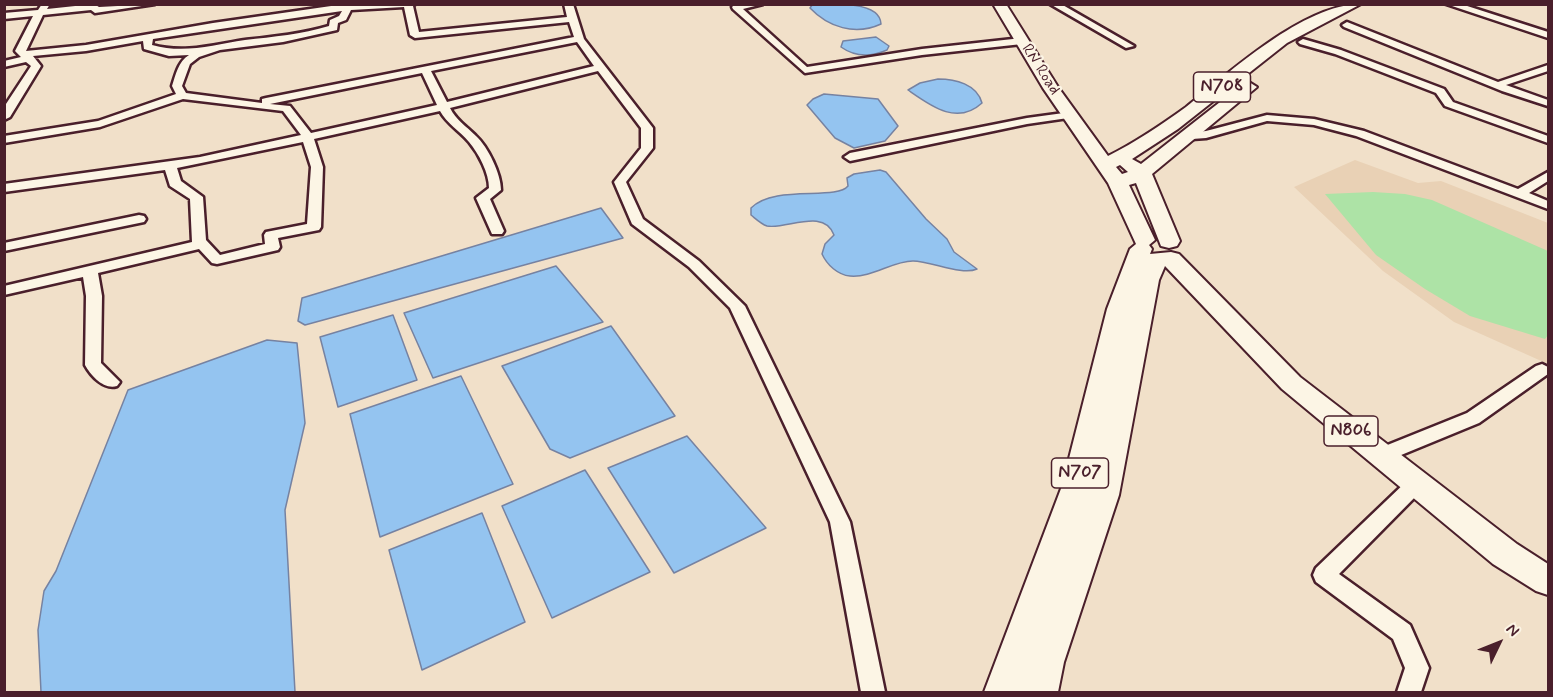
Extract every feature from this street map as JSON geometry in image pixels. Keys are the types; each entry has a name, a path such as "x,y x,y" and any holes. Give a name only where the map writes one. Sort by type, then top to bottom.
{"highway":[{"name":"RN Road","path":"999,4 1084,134 1113,162 1118,183 1156,250"},
{"name":"N708","path":"1278,63 1303,42 1348,14"},
{"name":"N708","path":"1113,162 1175,125 1275,44 1348,14"},
{"name":"N708","path":"1118,183 1142,173 1260,78"},
{"path":"1113,162 1142,173 1156,250"},
{"name":"N806","path":"1156,250 1291,383 1504,554 1548,581"},
{"name":"N707","path":"1003,693 1077,486 1119,309 1156,250"},
{"name":"N707","path":"1039,693 1046,662 1104,495 1147,280 1156,250"}],"street":[{"path":"4,16 43,8 95,7 94,10 151,4"},
{"path":"734,6 759,4"},
{"path":"1054,4 1129,46"},
{"path":"1450,4 1548,35"},
{"path":"4,64 26,56 349,6 410,5 415,35 570,12 579,39 647,128 647,148 620,182 637,221 694,264 737,306 840,522 873,693"},
{"path":"149,37 147,47 158,51 169,53 208,51 334,28 333,22 343,18 349,6"},
{"path":"734,6 805,70 922,52 1022,41"},
{"path":"4,117 36,66 20,51 43,8"},
{"path":"1348,14 1506,89 1548,104"},
{"path":"245,105 579,39"},
{"path":"1303,42 1338,52 1440,91 1449,104 1548,140"},
{"path":"182,96 177,86 182,69 189,59 208,51"},
{"path":"4,188 170,165 308,137 602,67"},
{"path":"1503,83 1548,68"},
{"path":"425,70 442,106 459,128 473,139 495,177 495,190 483,198 497,231"},
{"path":"4,140 100,124 182,96 286,108 308,137 312,156 317,166 314,227 271,235 273,247 217,260 199,241 196,197 175,183 170,165"},
{"path":"850,157 1027,121 1071,115"},
{"path":"1192,135 1206,134 1267,118 1314,122 1360,133 1548,205"},
{"path":"1519,194 1548,176"},
{"path":"4,247 139,219"},
{"path":"4,291 201,244"},
{"path":"90,271 94,296 93,365 111,382"},
{"path":"1382,455 1473,418 1542,370"},
{"path":"1409,693 1418,668 1402,632 1324,575 1416,484"}],"shaded area":[{"path":"1355,160 1418,183 1441,181 1548,223 1548,364 1454,322 1383,271 1294,187"}],"green space":[{"path":"1373,192 1405,194 1432,200 1548,251 1548,335 1545,339 1470,316 1425,289 1376,255 1325,194"}],"water":[{"path":"842,4 864,7 879,16 881,24 871,28 843,28 817,15 810,8 812,5"},
{"path":"876,37 889,46 887,50 863,55 852,53 841,47 843,41"},
{"path":"938,79 965,84 975,91 982,103 973,110 954,113 935,107 908,90 920,83"},
{"path":"824,94 878,99 898,126 885,141 854,148 835,138 807,105"},
{"path":"880,170 886,172 926,219 947,239 954,252 977,269 955,270 913,261 858,276 841,274 833,269 822,254 825,244 834,235 822,222 767,226 751,215 751,208 761,201 789,194 841,190 848,186 847,178 854,174"},
{"path":"601,208 623,238 305,325 298,321 302,298"},
{"path":"556,266 603,322 433,378 404,313"},
{"path":"393,315 417,380 338,407 320,337"},
{"path":"611,326 675,416 570,458 550,449 502,366"},
{"path":"267,340 297,343 305,423 285,510 295,692 41,692 38,630 44,591 56,571 128,390"},
{"path":"461,376 513,484 380,537 350,414"},
{"path":"687,436 766,528 674,573 608,468"},
{"path":"585,470 650,572 552,618 502,506"},
{"path":"482,513 525,622 422,670 389,550"}]}
